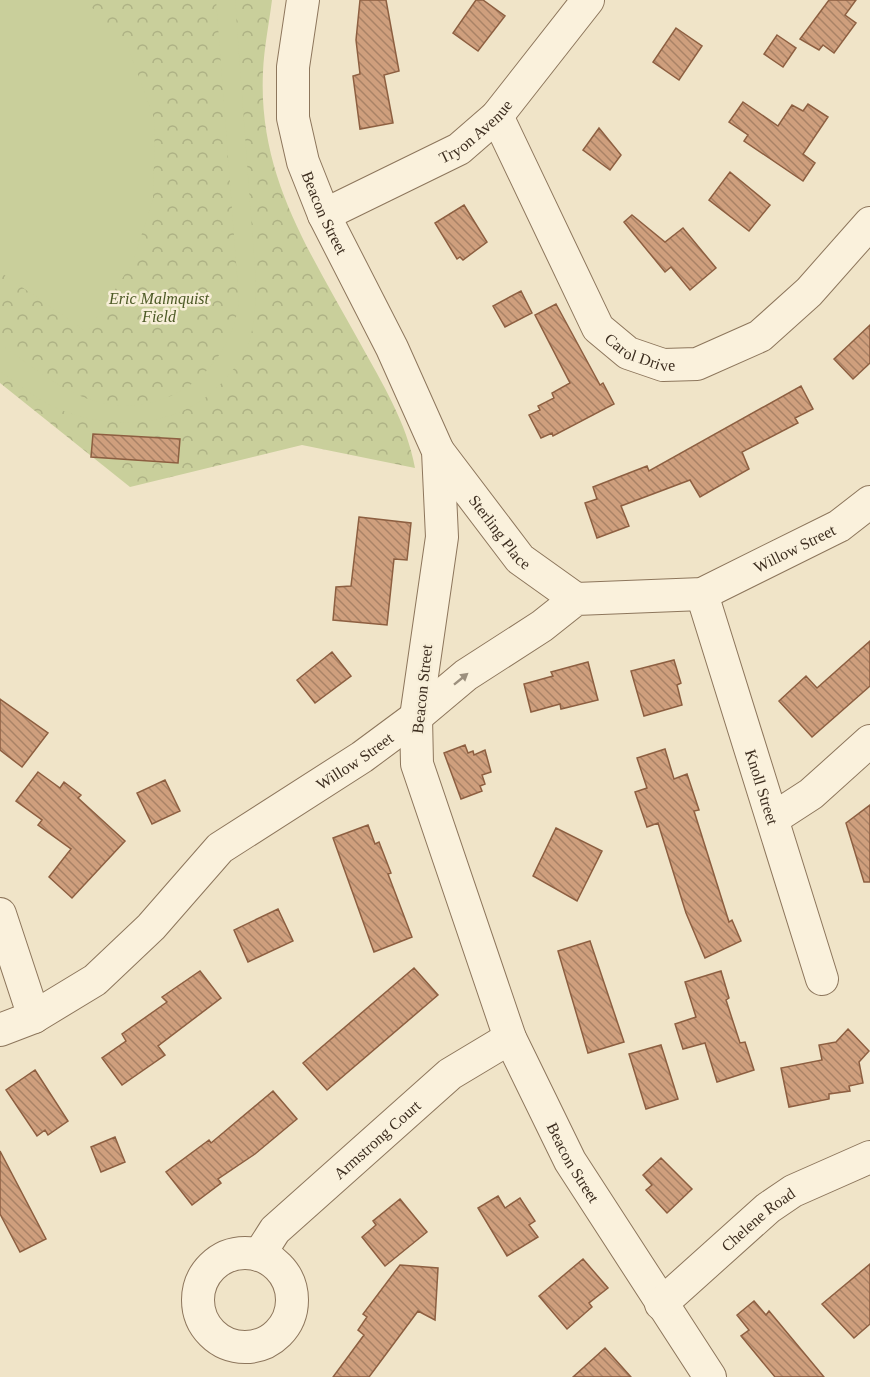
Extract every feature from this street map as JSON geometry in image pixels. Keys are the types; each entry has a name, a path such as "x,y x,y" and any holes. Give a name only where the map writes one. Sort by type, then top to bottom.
{"street":[{"name":"Beacon Street","path":"303,0 293,67 293,118 303,162 324,215 392,348 438,451 442,537 416,717 417,764 510,1038 570,1161 710,1377"},
{"name":"Tryon Avenue","path":"324,215 459,148 497,116 588,0"},
{"name":"Carol Drive","path":"497,116 598,327 628,353 663,365 697,364 760,336 809,292 870,223"},
{"name":"Sterling Place","path":"438,451 520,558 576,599"},
{"name":"Willow Street","path":"0,1029 34,1017 95,980 152,927 220,848 362,757 416,717 466,675 542,626 576,599 702,594 839,526 870,502"},
{"name":"Knoll Street","path":"702,594 774,818 822,979"},
{"path":"774,818 811,794 870,741"},
{"path":"0,914 34,1017"},
{"name":"Armstrong Court","path":"259,1255 275,1230 450,1074 510,1038"},
{"name":"Chelene Road","path":"661,1304 768,1208 793,1191 870,1157"}],"green space":[{"name":"Eric Malmquist Field","path":"0,0 272,0 263,72 264,110 269,147 279,181 307,247 393,404 406,435 415,468 302,445 130,487 0,383"},
{"path":"0,0 85,0 128,47 155,121 153,199 133,262 87,332 0,272"},
{"path":"216,0 235,0 255,270 255,307 249,343 236,366 210,394 173,415 152,420 109,422 66,412 40,399 0,371 0,344 52,381 85,398 112,405 139,405 163,399 186,388 206,372 221,352 233,328 239,301"}],"building":[{"path":"360,0 386,0 399,71 384,75 393,123 360,129 353,76 360,74 356,40"},
{"path":"476,0 483,0 505,16 478,51 453,33"},
{"path":"829,0 856,0 845,15 856,23 834,53 823,45 819,50 800,39"},
{"path":"676,28 702,46 679,80 653,62"},
{"path":"777,35 796,48 783,67 764,54"},
{"path":"743,102 778,126 792,105 803,111 808,104 828,117 803,154 815,163 803,181 744,141 748,135 729,122"},
{"path":"599,128 621,155 610,170 583,150"},
{"path":"730,172 770,205 749,231 709,200"},
{"path":"464,205 487,242 463,260 460,257 457,259 435,223"},
{"path":"632,215 665,242 683,228 716,268 690,290 671,267 665,272 624,222"},
{"path":"521,291 532,313 505,327 493,306"},
{"path":"556,304 600,385 603,383 614,404 553,436 552,433 541,438 529,415 540,410 538,406 554,398 552,393 570,383 535,315"},
{"path":"870,325 870,363 853,379 834,359"},
{"path":"801,386 813,409 795,418 798,423 742,452 749,469 700,497 690,480 621,506 629,526 597,538 585,503 597,499 593,487 647,466 649,471"},
{"path":"93,434 180,439 178,463 91,457"},
{"path":"359,517 411,523 407,560 394,559 387,625 333,620 336,587 351,586"},
{"path":"870,641 870,686 812,737 779,701 806,676 817,688"},
{"path":"332,652 351,676 315,703 297,680"},
{"path":"674,660 681,683 677,685 682,705 644,716 631,671"},
{"path":"588,662 598,700 561,709 560,704 531,712 524,684 553,676 551,672"},
{"path":"0,699 48,733 22,767 0,750"},
{"path":"465,745 468,753 473,751 474,755 485,750 491,772 482,775 485,784 480,786 482,791 461,799 444,753"},
{"path":"665,749 674,779 687,774 699,810 694,811 729,922 732,920 741,941 705,958 686,913 658,823 647,827 635,792 647,788 637,758"},
{"path":"38,772 60,788 64,782 81,795 78,798 125,841 72,898 49,877 71,849 38,825 42,820 16,801"},
{"path":"165,780 180,811 152,824 137,793"},
{"path":"870,805 870,882 864,882 846,823"},
{"path":"368,825 375,844 379,842 391,873 388,874 412,937 374,952 333,838"},
{"path":"556,828 602,851 577,901 533,876"},
{"path":"278,909 293,941 248,962 234,930"},
{"path":"590,941 624,1042 588,1053 558,951"},
{"path":"414,968 438,995 327,1090 303,1063"},
{"path":"200,971 221,998 158,1046 165,1055 122,1085 102,1058 126,1041 122,1034 167,1002 162,997"},
{"path":"721,971 729,998 726,1000 740,1043 745,1042 754,1070 717,1082 705,1043 683,1049 675,1024 696,1017 685,982"},
{"path":"848,1029 869,1051 859,1062 863,1083 849,1086 850,1091 829,1094 829,1099 789,1107 781,1068 822,1060 819,1045 836,1042"},
{"path":"661,1045 678,1099 646,1109 629,1054"},
{"path":"35,1070 68,1121 48,1135 45,1130 37,1136 6,1090"},
{"path":"273,1091 297,1119 255,1154 218,1179 221,1183 192,1205 166,1172 209,1140 211,1143"},
{"path":"115,1137 125,1162 101,1172 91,1147"},
{"path":"0,1151 46,1239 20,1252 0,1214"},
{"path":"661,1158 692,1189 667,1213 646,1190 652,1185 643,1175"},
{"path":"498,1196 505,1208 520,1198 535,1221 529,1225 538,1237 507,1256 478,1208"},
{"path":"400,1199 427,1232 385,1266 362,1237 376,1225 373,1221"},
{"path":"583,1259 608,1288 589,1303 592,1307 567,1329 539,1296"},
{"path":"870,1264 870,1324 854,1338 822,1304"},
{"path":"400,1265 438,1268 435,1320 418,1311 369,1377 333,1377 364,1335 358,1330 367,1317 363,1314"},
{"path":"754,1301 766,1315 769,1311 824,1377 775,1377 741,1336 749,1330 737,1315"},
{"path":"605,1348 631,1377 573,1377"}]}
